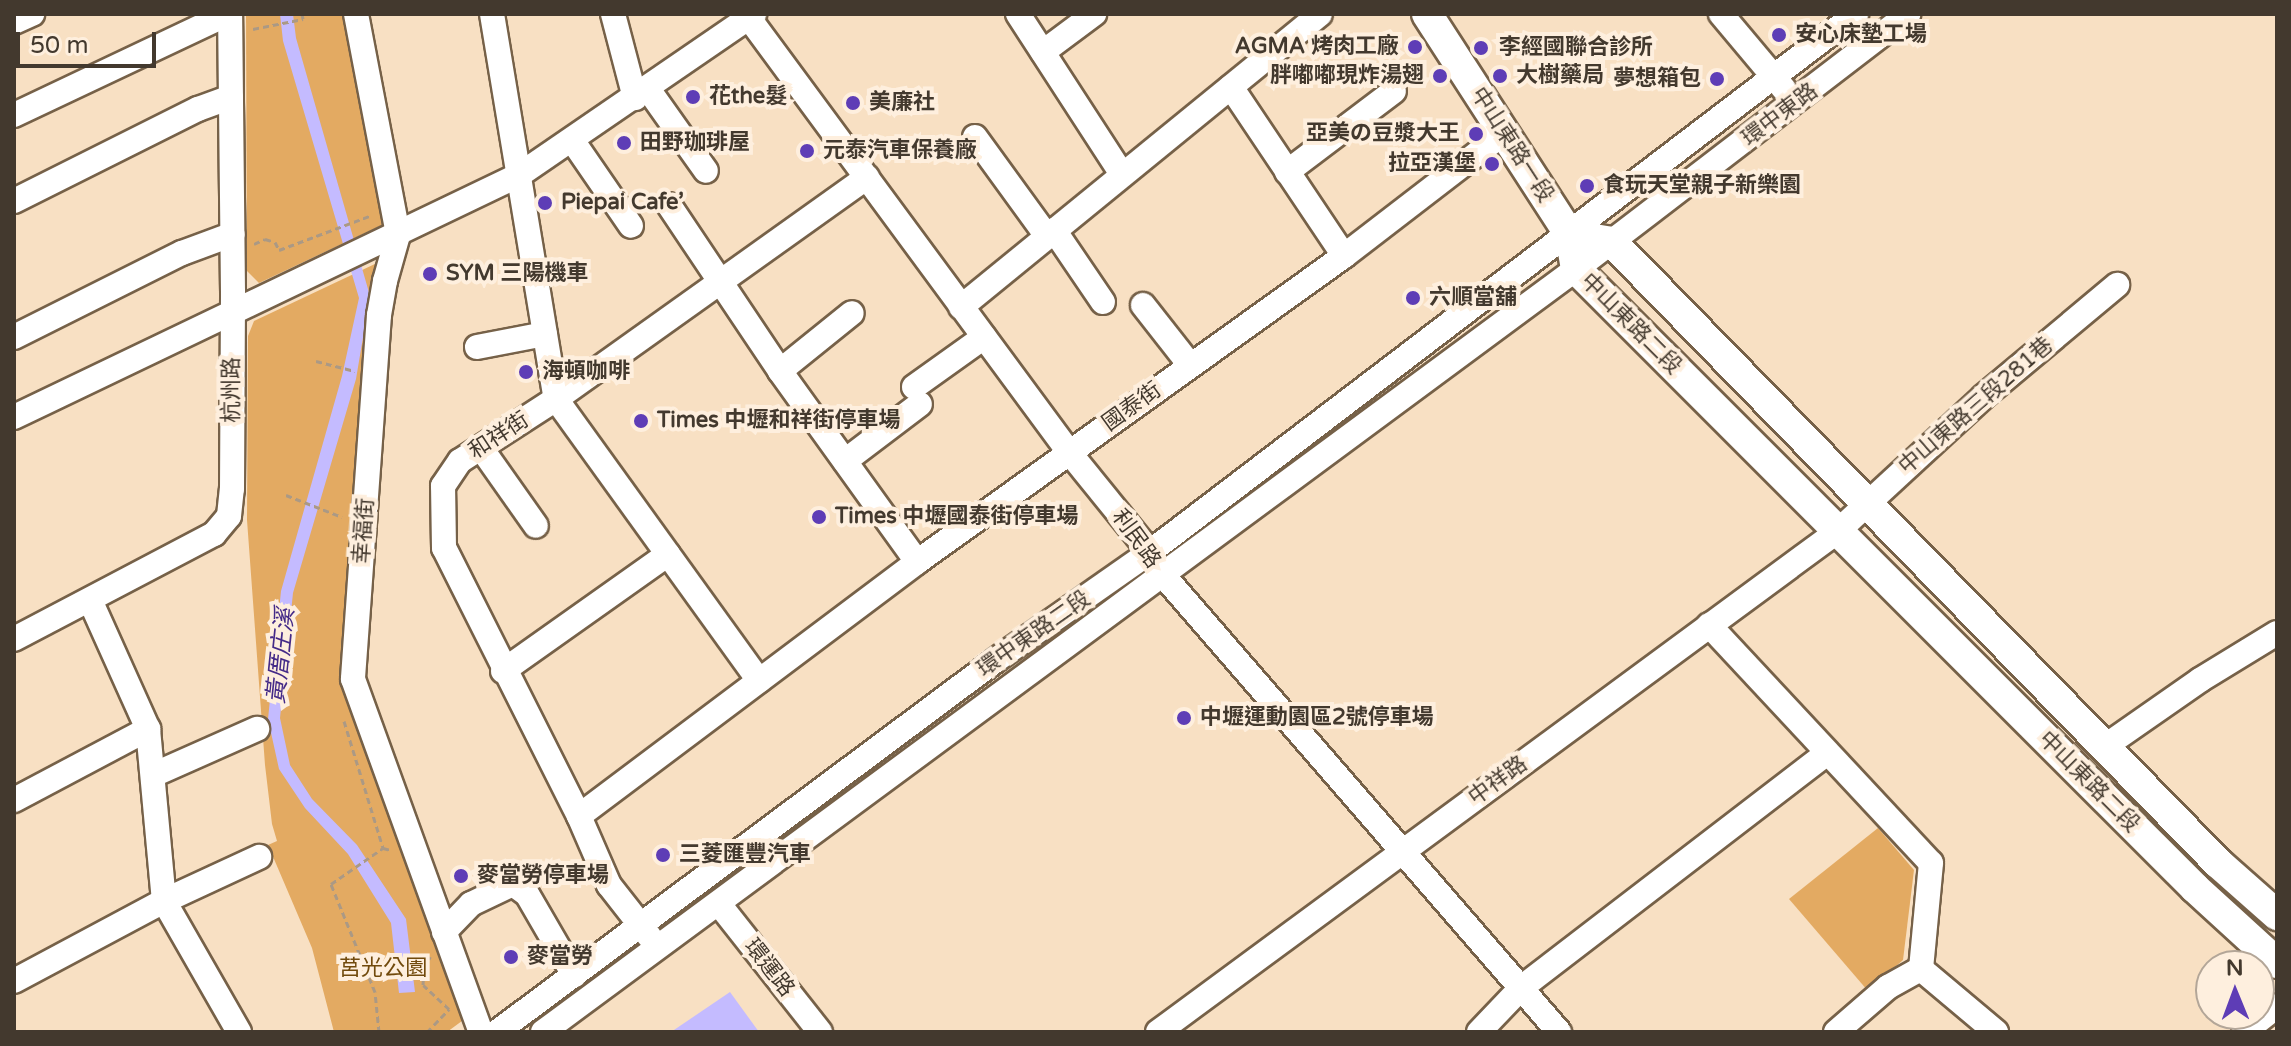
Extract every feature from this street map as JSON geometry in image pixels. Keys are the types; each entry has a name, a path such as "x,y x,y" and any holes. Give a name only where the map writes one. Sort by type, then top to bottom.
{"main road":[{"name":"中山東路一段","path":"1427,14 1570,235"},
{"name":"中山東路二段","path":"2277,915 2218,863 1612,242 1570,235 1576,269 2184,877 2277,963"}],"street":[{"path":"14,22 32,14"},
{"name":"幸福街","path":"356,14 398,235 379,315 353,679 481,1032"},
{"path":"492,14 556,399 759,680"},
{"path":"613,14 642,94 706,171"},
{"path":"1018,14 1122,174"},
{"path":"1043,52 1094,14"},
{"path":"961,307 1231,87 1293,22 1320,14"},
{"path":"1721,14 1796,103"},
{"name":"環中東路","path":"1570,235 1856,14"},
{"name":"環中東路","path":"1612,242 1908,14"},
{"path":"14,417 519,175 642,94 749,16"},
{"name":"利民路","path":"749,16 1069,452 1150,552 1163,575 1559,1032"},
{"path":"14,115 235,17"},
{"name":"杭州路","path":"14,639 214,534 229,516 232,489 232,310 241,232 231,97 235,17"},
{"path":"1231,87 1344,256"},
{"path":"1287,172 1394,91"},
{"path":"14,201 198,109 231,97"},
{"name":"國泰街","path":"579,816 917,562 1344,256 1504,133"},
{"path":"975,137 1103,302"},
{"path":"572,140 631,226"},
{"name":"和祥街","path":"657,948 609,885 579,816 503,671 444,548 443,486 460,461 556,399 867,177"},
{"path":"669,205 780,371 917,562"},
{"path":"14,337 182,253 241,232"},
{"name":"環中東路二段","path":"497,1032 996,660 1150,552 1570,235"},
{"name":"環中東路二段","path":"543,1032 1612,242"},
{"name":"中山東路三段281巷","path":"1838,531 1865,503 2117,285"},
{"path":"1143,305 1190,365"},
{"path":"780,371 852,313"},
{"path":"477,347 545,334"},
{"path":"845,461 984,337"},
{"path":"481,448 536,526"},
{"name":"中祥路","path":"1158,1032 1838,531"},
{"path":"503,671 668,554"},
{"path":"90,600 148,729 164,901 227,1028"},
{"path":"1709,625 1931,863 1921,969"},
{"path":"2104,747 2167,702 2277,633"},
{"path":"14,800 148,729"},
{"path":"153,775 257,729"},
{"path":"1479,1032 1521,988 1827,753"},
{"path":"14,981 164,901 259,857"},
{"path":"444,932 471,904 513,884 527,894 574,975"},
{"name":"環運路","path":"719,904 820,1032"},
{"path":"1836,1032 1888,987 1921,969"},
{"path":"1921,969 1996,1032"},
{"path":"2244,1032 2277,1006"}],"path":[{"path":"235,17 247,31 302,16"},
{"path":"241,232 250,246 265,239 275,242 279,250 362,220"},
{"path":"316,361 363,374"},
{"path":"286,495 347,519"},
{"path":"379,1032 375,992 331,884 383,848"}],"green space":[{"path":"246,14 347,14 382,225 259,283 247,271"},
{"name":"莒光公園","path":"377,263 342,677 466,1018 447,1032 334,1032 312,948 268,845 277,841 265,765 247,520 248,336 254,321"},
{"path":"1878,828 1914,870 1903,960 1868,991 1789,899"}],"water":[{"name":"黃厝庄溪","path":"280,14 293,14 296,38 370,296 356,379 293,593 280,718 290,765 312,799 357,845 406,919 415,992 399,993 391,923 348,854 305,808 279,769 268,719 281,591 342,376 359,298 283,41"},
{"path":"730,992 759,1032 671,1032"}],"place":[{"name":"安心床墊工場","path":"1779,35"},
{"name":"AGMA 烤肉工廠","path":"1415,47"},
{"name":"李經國聯合診所","path":"1481,48"},
{"name":"胖嘟嘟現炸湯翅","path":"1440,76"},
{"name":"大樹藥局","path":"1500,76"},
{"name":"夢想箱包","path":"1717,79"},
{"name":"花the髮","path":"693,97"},
{"name":"美廉社","path":"853,103"},
{"name":"亞美の豆漿大王","path":"1476,134"},
{"name":"田野珈琲屋","path":"624,143"},
{"name":"元泰汽車保養廠","path":"807,151"},
{"name":"拉亞漢堡","path":"1492,164"},
{"name":"食玩天堂親子新樂園","path":"1587,186"},
{"name":"Piepai Cafe’","path":"545,203"},
{"name":"SYM 三陽機車","path":"430,274"},
{"name":"六順當舖","path":"1413,298"},
{"name":"海頓咖啡","path":"526,372"},
{"name":"Times 中壢和祥街停車場","path":"641,421"},
{"name":"Times 中壢國泰街停車場","path":"819,517"},
{"name":"中壢運動園區2號停車場","path":"1184,718"},
{"name":"三菱匯豐汽車","path":"663,855"},
{"name":"麥當勞停車場","path":"461,876"},
{"name":"麥當勞","path":"511,957"}]}
